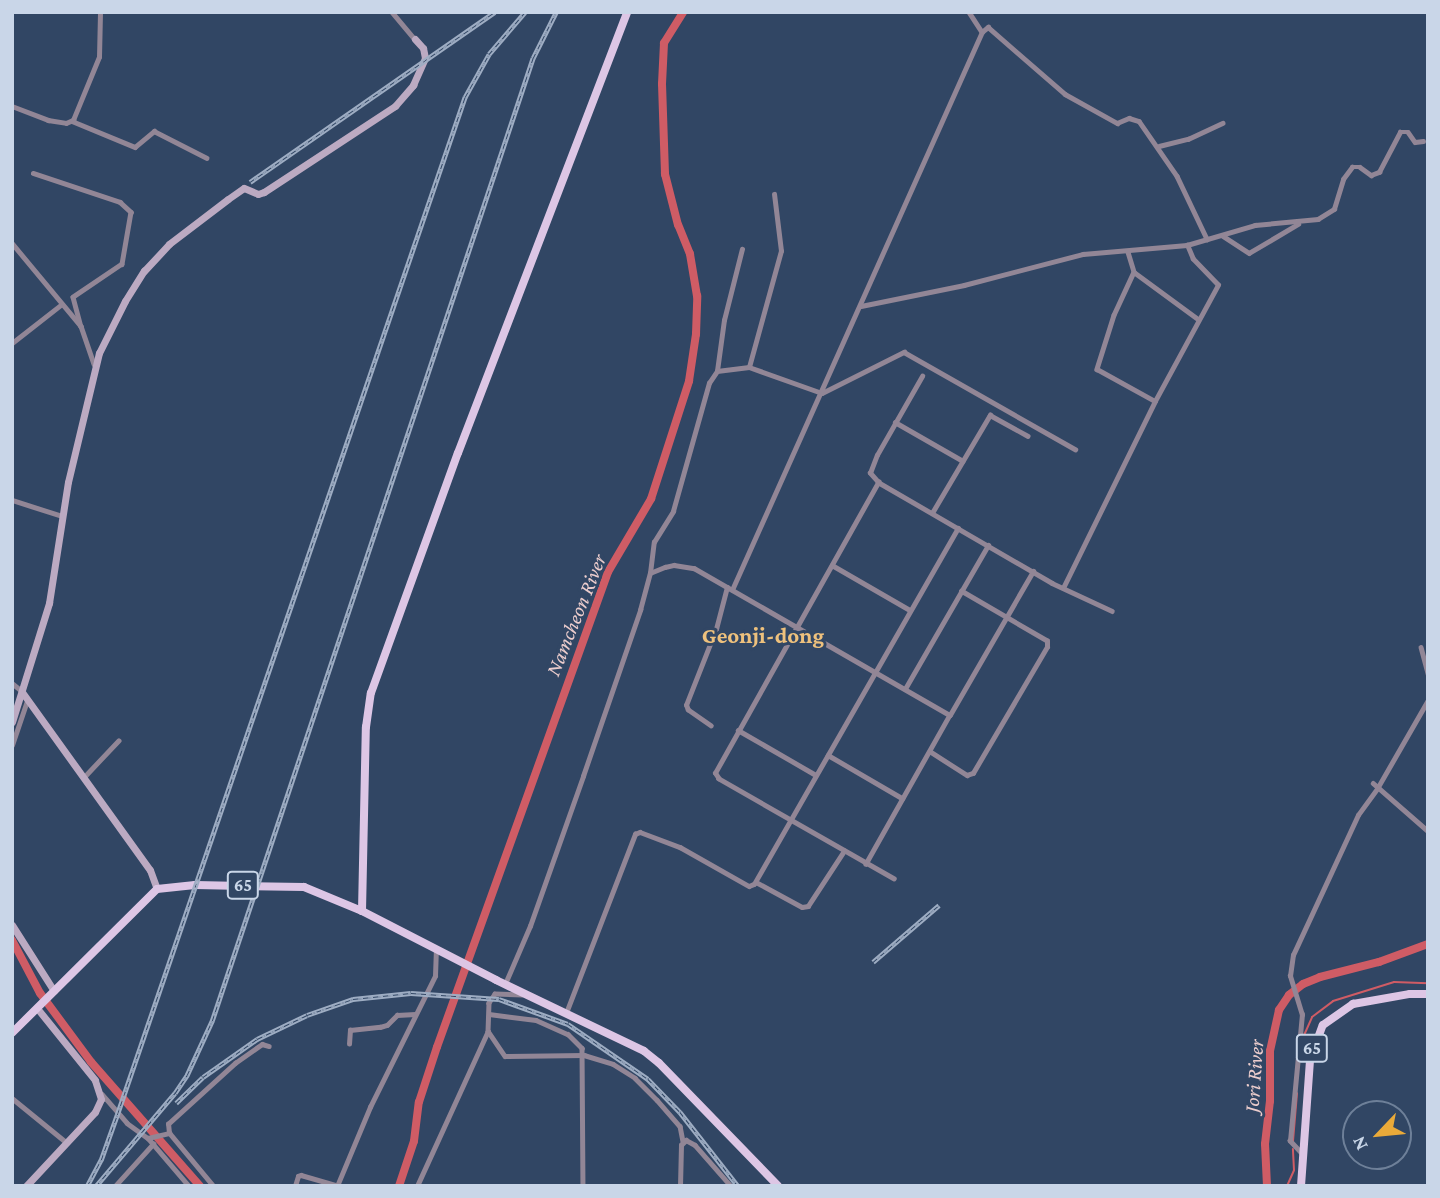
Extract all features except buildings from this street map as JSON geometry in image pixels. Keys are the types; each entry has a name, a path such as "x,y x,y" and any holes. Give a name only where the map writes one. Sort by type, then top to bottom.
{"main road":[{"path":"362,911 366,727 371,693 458,453 627,12"},
{"name":"65","path":"158,889 195,885 304,887 362,911 653,1058 778,1186"},
{"path":"343,902 363,888"},
{"path":"12,1032 158,889"},
{"name":"65","path":"1301,1186 1310,1054 1323,1025 1335,1013 1353,1004 1410,994 1428,995"}],"street":[{"path":"72,121 99,57 100,12"},
{"path":"969,12 982,32"},
{"path":"12,722 49,603 68,482 99,353 125,301 160,253 244,188 258,194 264,192 395,106 413,85 425,58 423,48 394,13"},
{"path":"711,726 688,710 686,705 730,588 822,393 982,32 988,27 1049,81 1093,110 1117,123 1129,118 1139,121 1159,146 1191,202 1207,239"},
{"path":"12,106 48,120 66,123 72,121 135,147 154,131 207,158"},
{"path":"1159,146 1191,138 1223,123"},
{"path":"1223,236 1248,253 1293,226 1331,213 1338,201 1344,176 1352,167 1360,167 1371,175 1379,172 1398,134 1404,131 1415,142 1423,141"},
{"path":"33,173 125,204 131,212 122,264 73,297 95,368"},
{"path":"749,367 781,251 774,194"},
{"path":"860,306 964,285 1083,254 1187,245 1255,225 1309,220"},
{"path":"12,243 81,326"},
{"path":"1063,588 1155,401 1217,285 1193,258 1187,245"},
{"path":"501,982 530,926 640,610 650,573 654,542 673,511 709,383 718,371 724,320 742,249"},
{"path":"1128,252 1134,272 1198,319"},
{"path":"1134,272 1114,315 1097,369 1155,401"},
{"path":"12,343 62,304"},
{"path":"718,371 749,367 822,393 904,352 1075,449"},
{"path":"922,376 870,473 878,482 1033,572 1112,611"},
{"path":"932,513 990,415 1028,436"},
{"path":"895,422 963,461"},
{"path":"878,482 715,768 717,777 894,879"},
{"path":"12,500 63,516"},
{"path":"566,1013 635,834 640,832 680,847 749,886 756,881 958,528"},
{"path":"905,689 988,545"},
{"path":"650,573 674,565 694,568 950,715"},
{"path":"832,565 910,610"},
{"path":"866,864 1033,572"},
{"path":"931,752 967,775 974,773 1016,702 1047,641 961,592"},
{"path":"1421,647 1428,674"},
{"path":"12,683 150,870 158,889"},
{"path":"12,746 21,697"},
{"path":"1303,1154 1290,1138 1302,1015 1300,999 1291,981 1291,963 1300,934 1358,815 1378,788 1428,700"},
{"path":"738,730 816,775"},
{"path":"83,778 118,741"},
{"path":"828,755 902,798"},
{"path":"1373,783 1428,831"},
{"path":"756,881 802,907 808,906 844,851"},
{"path":"12,925 58,988"},
{"path":"295,1186 298,1176 301,1175 337,1185 435,976 436,948"},
{"path":"417,1186 428,1156 488,1031 489,1003 495,994 528,996"},
{"path":"38,1006 127,1124 148,1138 189,1186"},
{"path":"349,1044 350,1030 387,1025 400,1014 415,1014"},
{"path":"489,1014 536,1020 554,1027 574,1038 584,1055 583,1186"},
{"path":"488,1031 505,1056 584,1055 613,1064 635,1078 680,1126 683,1142 680,1186"},
{"path":"214,1186 169,1133 168,1124 202,1090 262,1044 269,1046"},
{"path":"26,1186 99,1107 102,1094"},
{"path":"12,1098 67,1143"},
{"path":"148,1138 169,1133"},
{"path":"683,1142 689,1140 695,1145 731,1186"},
{"path":"115,1186 153,1144"}],"waterway":[{"name":"Namcheon River","path":"399,1186 414,1141 419,1102 437,1047 608,572 651,499 689,381 696,334 697,296 690,254 678,225 665,174 662,84 664,43 683,12"},
{"path":"12,940 40,993 91,1062 200,1186"},
{"name":"Jori River","path":"1267,1186 1265,1144 1270,1101 1270,1051 1279,1010 1289,995 1303,984 1379,962 1428,944"},
{"path":"1301,1042 1312,1017 1333,1001 1394,982 1428,983"},
{"path":"1293,1141 1297,1093"},
{"path":"1287,1186 1294,1170 1293,1149"}],"railway":[{"path":"250,182 495,12"},
{"path":"87,1186 101,1160 117,1115 465,97 489,54 525,12"},
{"path":"96,1186 175,1093 187,1075 212,1021 533,58 556,12"},
{"path":"873,962 939,905"},
{"path":"176,1103 203,1077 257,1039 307,1015 353,999 411,993 499,999 568,1024 648,1079 680,1112 738,1186"}],"district":[{"name":"Geonji-dong","path":"763,635"}]}
